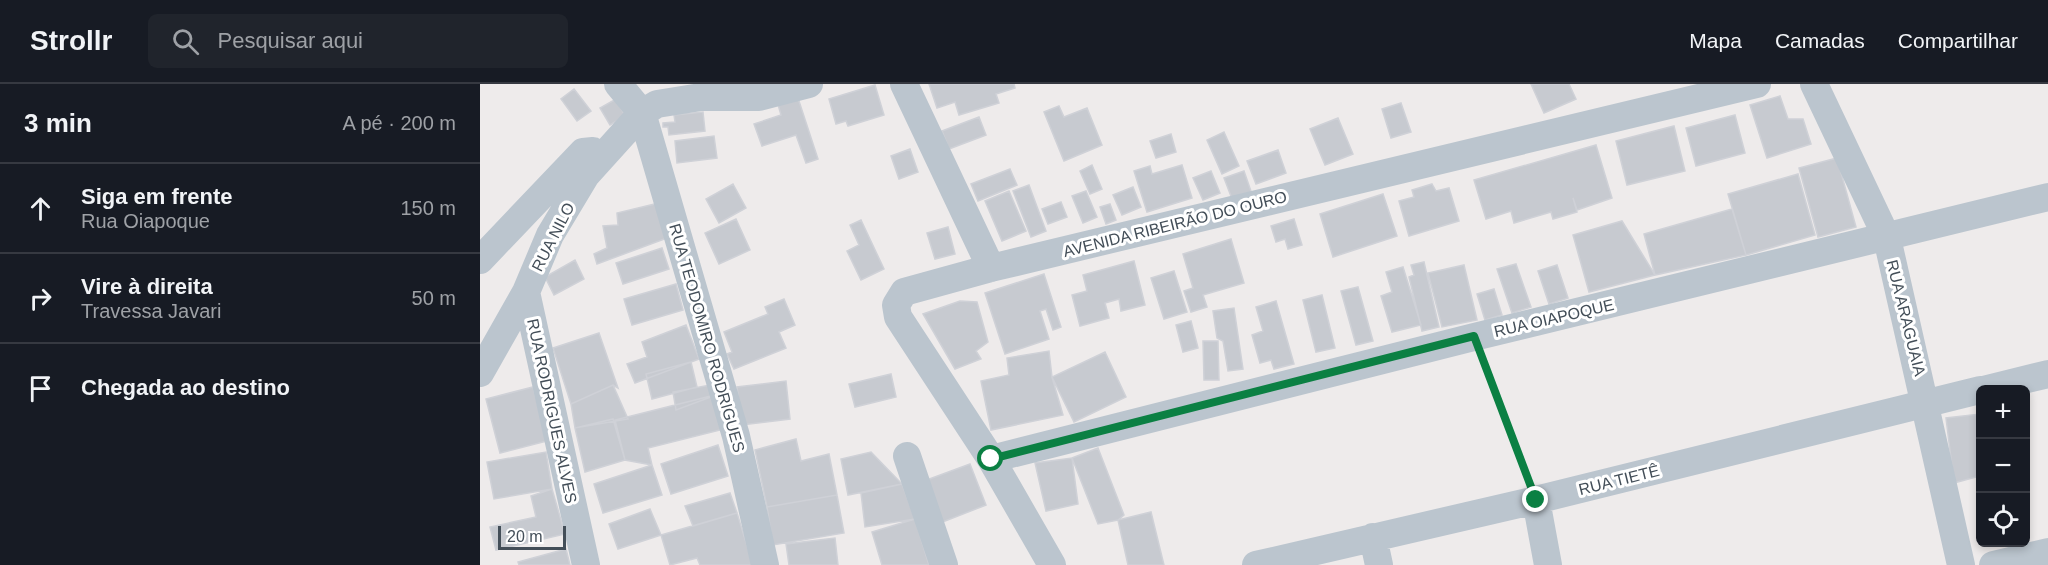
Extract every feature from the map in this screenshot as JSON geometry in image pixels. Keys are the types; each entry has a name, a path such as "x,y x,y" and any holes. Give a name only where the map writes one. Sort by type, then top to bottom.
{"street":[{"path":"618,84 642,113 657,104 668,102 701,97 759,97 794,86"},
{"path":"904,84 991,268"},
{"name":"AVENIDA RIBEIRÃO DO OURO","path":"1052,565 991,459 898,317 896,305 904,292 991,268 1756,84"},
{"name":"RUA ARAGUAIA","path":"1814,84 1887,238 1961,565"},
{"name":"RUA NILO","path":"480,373 526,292 550,235 586,175 642,113"},
{"name":"RUA TEODOMIRO RODRIGUES","path":"642,113 736,436 765,565"},
{"path":"480,260 583,152 610,148"},
{"name":"RUA OIAPOQUE","path":"991,459 1474,336 1887,238 2048,197"},
{"name":"RUA RODRIGUES ALVES","path":"526,292 586,565"},
{"name":"RUA TIETÊ","path":"2003,385 2048,374"},
{"name":"RUA TIETÊ","path":"1256,565 1536,500 1976,391"},
{"path":"907,456 944,565"},
{"path":"1536,500 1548,565"},
{"path":"1373,537 1379,565"},
{"path":"1993,565 2048,552"}],"path":[{"path":"1474,336 1536,500"}],"building":[{"path":"929,84 1014,84 1015,88 996,94 999,103 959,115 955,102 937,108"},
{"path":"1531,84 1569,84 1576,99 1544,113"},
{"path":"875,85 884,115 848,126 846,121 836,124 829,99"},
{"path":"574,89 591,111 577,121 561,99"},
{"path":"797,95 818,159 806,163 796,135 762,146 754,124 781,115 777,101"},
{"path":"1780,96 1788,119 1803,119 1811,144 1767,158 1750,105"},
{"path":"616,99 625,116 610,125 600,108"},
{"path":"1401,103 1411,132 1391,138 1382,109"},
{"path":"1059,106 1064,117 1087,108 1102,145 1064,161 1044,112"},
{"path":"703,112 705,131 669,135 668,127 663,127 663,123 675,122 674,115"},
{"path":"1735,115 1745,153 1696,166 1686,128"},
{"path":"979,117 986,135 949,149 942,131"},
{"path":"1338,118 1353,154 1325,165 1310,129"},
{"path":"1674,126 1685,171 1627,185 1616,141"},
{"path":"1224,132 1239,166 1222,174 1207,140"},
{"path":"1171,134 1176,152 1156,158 1150,141"},
{"path":"714,136 717,158 677,163 675,141"},
{"path":"1596,145 1612,198 1577,210 1573,198 1577,212 1553,219 1551,212 1514,223 1511,211 1486,219 1474,180"},
{"path":"910,149 918,172 899,179 891,156"},
{"path":"1278,150 1286,173 1256,184 1247,161"},
{"path":"1837,158 1856,227 1818,237 1799,168"},
{"path":"1092,165 1102,189 1090,194 1080,171"},
{"path":"1182,165 1192,198 1147,212 1134,171 1150,166 1152,174"},
{"path":"1010,169 1017,185 978,201 971,184"},
{"path":"1211,171 1220,193 1203,200 1193,178"},
{"path":"1244,171 1253,197 1234,204 1224,178"},
{"path":"1798,174 1815,235 1746,255 1728,194"},
{"path":"733,184 746,208 719,223 706,199"},
{"path":"1432,184 1436,191 1449,188 1459,221 1409,236 1399,201 1414,197 1412,190"},
{"path":"1029,185 1046,231 1031,237 1013,191"},
{"path":"1133,187 1141,207 1122,215 1113,195"},
{"path":"1009,191 1026,231 1002,241 985,201"},
{"path":"1086,191 1097,217 1083,223 1072,196"},
{"path":"1383,194 1397,236 1333,257 1320,214"},
{"path":"1061,202 1067,217 1048,224 1042,209"},
{"path":"659,203 667,238 597,264 594,254 607,248 603,226 618,225 617,213"},
{"path":"1110,204 1116,220 1106,224 1100,207"},
{"path":"1732,209 1746,255 1655,275 1644,234"},
{"path":"736,219 750,250 719,264 705,233"},
{"path":"1294,219 1302,245 1288,249 1285,239 1276,242 1271,226"},
{"path":"861,220 884,269 861,280 847,251 859,245 850,225"},
{"path":"1622,221 1655,275 1589,292 1573,235"},
{"path":"948,227 955,254 935,259 927,233"},
{"path":"1231,239 1244,283 1203,295 1207,307 1191,312 1184,291 1193,288 1183,254"},
{"path":"662,248 669,269 623,284 616,263"},
{"path":"575,260 584,279 554,295 545,277"},
{"path":"1134,261 1145,305 1121,311 1119,299 1105,303 1109,318 1080,326 1072,295 1087,291 1083,275"},
{"path":"1424,262 1439,327 1422,331 1409,277 1414,275 1411,265"},
{"path":"1516,264 1531,307 1512,313 1497,269"},
{"path":"1464,265 1477,320 1442,327 1428,273"},
{"path":"1557,265 1568,298 1549,304 1538,271"},
{"path":"1403,267 1421,325 1392,332 1381,296 1392,292 1386,272"},
{"path":"1174,271 1187,312 1164,319 1151,278"},
{"path":"1044,274 1061,327 1053,330 1046,309 1040,311 1049,339 1005,354 985,293"},
{"path":"676,284 683,310 632,325 624,299"},
{"path":"1358,287 1373,341 1356,345 1341,291"},
{"path":"1494,289 1502,315 1485,320 1477,294"},
{"path":"1322,295 1335,348 1316,352 1303,300"},
{"path":"784,299 795,325 779,332 786,348 734,369 727,354 732,352 724,332 768,314 765,307"},
{"path":"960,301 977,302 988,342 976,351 981,359 955,369 923,314"},
{"path":"1276,301 1294,364 1274,369 1271,360 1260,363 1252,335 1263,331 1256,307"},
{"path":"1234,308 1243,369 1228,371 1223,341 1217,338 1213,311"},
{"path":"1191,321 1198,348 1183,352 1176,325"},
{"path":"686,325 699,359 635,383 627,364 647,357 642,342"},
{"path":"599,333 618,388 613,385 571,404 553,348"},
{"path":"1203,341 1218,341 1219,380 1204,380"},
{"path":"1049,351 1052,377 1063,415 991,430 981,381 1009,375 1007,358"},
{"path":"1105,352 1126,397 1074,422 1052,377"},
{"path":"691,362 697,387 652,399 646,374"},
{"path":"891,374 896,397 855,407 849,384"},
{"path":"786,381 790,419 742,425 737,387"},
{"path":"613,385 628,419 575,428 571,404"},
{"path":"710,385 719,394 676,410 673,392"},
{"path":"533,387 547,441 500,453 486,399"},
{"path":"719,394 728,428 648,448 652,465 625,460 615,420"},
{"path":"1976,414 1976,477 1954,483 1946,418"},
{"path":"613,419 625,460 585,472 575,428"},
{"path":"796,439 801,461 829,454 837,495 767,507 755,450"},
{"path":"718,445 728,476 671,494 661,464"},
{"path":"1098,448 1124,515 1118,520 1098,524 1072,458"},
{"path":"546,452 552,489 494,499 487,462"},
{"path":"871,452 902,484 848,495 841,459"},
{"path":"1072,458 1078,504 1046,511 1035,463"},
{"path":"970,464 986,505 940,523 924,481"},
{"path":"652,465 662,495 603,513 594,484"},
{"path":"902,484 915,519 865,527 861,493"},
{"path":"552,489 565,534 496,550 490,527 536,517 531,496"},
{"path":"730,493 737,513 693,526 685,506"},
{"path":"837,495 844,533 773,545 767,507"},
{"path":"650,509 661,535 618,549 609,524"},
{"path":"1151,512 1164,565 1128,565 1118,520"},
{"path":"737,513 753,565 700,565 697,558 670,565 661,535"},
{"path":"915,519 929,565 882,565 872,532"},
{"path":"835,538 838,565 789,565 786,544"},
{"path":"566,549 570,565 519,565 518,562"}],"route":[{"path":"991,459 1474,336 1536,500"}]}
